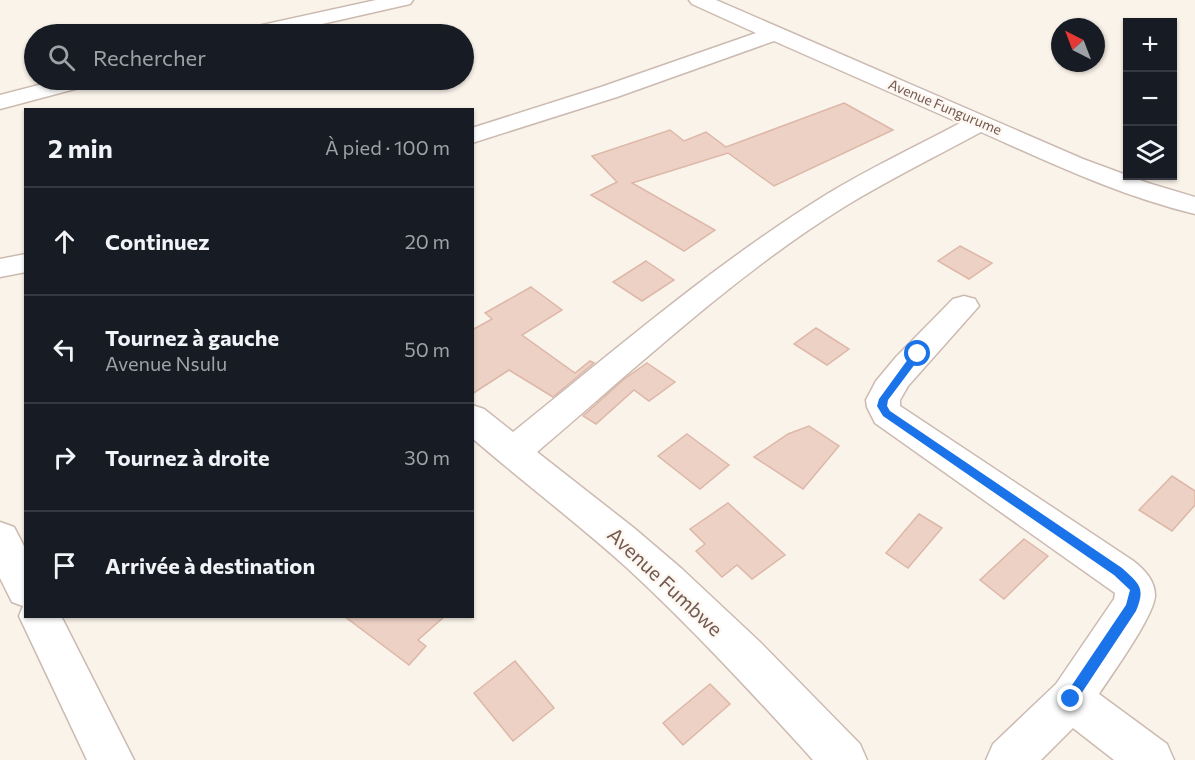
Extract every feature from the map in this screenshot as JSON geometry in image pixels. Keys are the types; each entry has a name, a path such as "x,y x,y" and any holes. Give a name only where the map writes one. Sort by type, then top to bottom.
{"street":[{"path":"296,24 403,0"},
{"name":"Avenue Fungurume","path":"699,0 1074,164 1138,189 1195,206"},
{"path":"474,134 609,92 773,34"},
{"path":"0,102 45,90"},
{"path":"513,452 717,283 764,249 835,201 981,122"},
{"path":"0,268 24,263"},
{"path":"964,306 891,386 882,406 886,414 1118,572 1135,588 1135,601 1071,699 1009,760"},
{"name":"Avenue Fumbwe","path":"474,420 584,507 644,560 779,691 844,760"},
{"path":"0,538 24,586"},
{"path":"40,618 111,760"},
{"path":"1071,699 1151,760"}],"building":[{"path":"844,103 893,130 774,186 728,153 632,183 715,230 684,251 591,195 617,182 592,156 670,130 684,141 706,132 726,147"},
{"path":"960,246 992,263 969,279 938,261"},
{"path":"646,261 674,280 642,301 613,282"},
{"path":"531,287 562,310 522,335 575,373 590,361 594,363 553,397 509,370 474,393 474,329 492,319 485,313"},
{"path":"816,328 849,349 827,365 794,344"},
{"path":"647,363 675,382 649,401 634,390 596,424 583,416 623,380"},
{"path":"809,426 839,446 803,489 754,457 788,434"},
{"path":"687,434 729,465 700,489 658,456"},
{"path":"1172,476 1195,491 1195,505 1172,531 1139,510"},
{"path":"728,503 785,555 752,579 737,565 722,577 696,551 705,544 690,529"},
{"path":"919,514 942,528 908,568 886,553"},
{"path":"1024,539 1048,556 1004,599 980,580"},
{"path":"347,618 443,618 418,640 426,646 409,665"},
{"path":"515,661 554,708 513,741 474,693"},
{"path":"710,684 730,704 683,745 663,723"}],"route":[{"path":"918,354 891,386 884,399 882,406 886,414 1118,572 1135,588 1135,601 1131,608 1071,699"}]}
